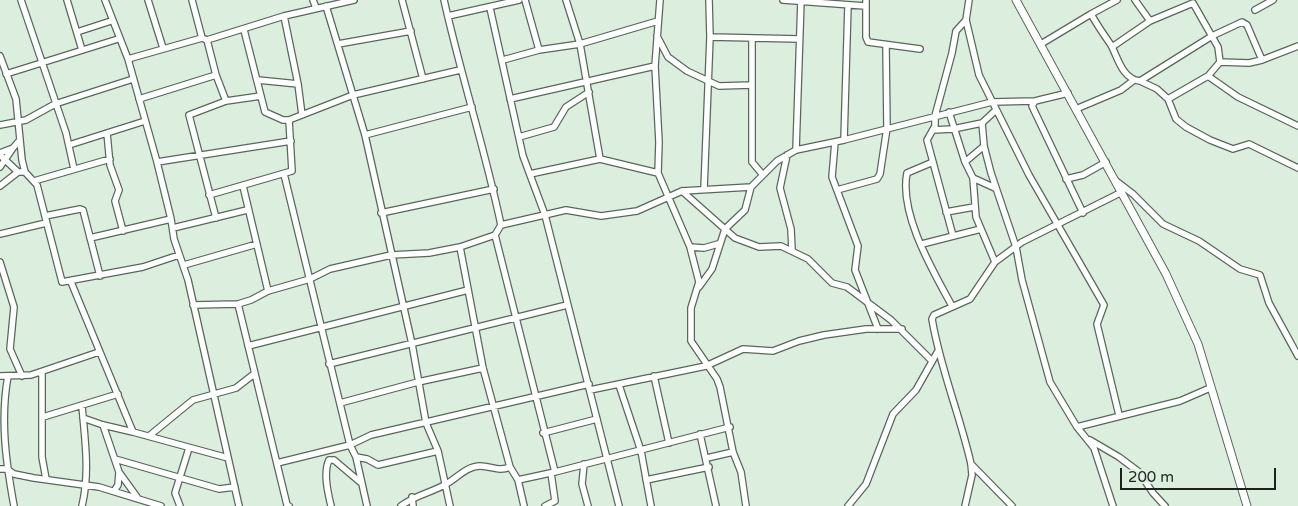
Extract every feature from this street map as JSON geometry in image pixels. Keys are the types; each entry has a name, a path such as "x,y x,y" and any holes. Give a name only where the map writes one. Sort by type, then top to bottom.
{"street":[{"path":"21,0 69,145 74,169"},
{"path":"67,0 82,50"},
{"path":"104,0 118,39 128,59 157,162 179,255 184,265 239,506"},
{"path":"148,0 163,48"},
{"path":"192,0 226,101"},
{"path":"313,0 316,8"},
{"path":"128,59 163,48 244,30 284,16 354,0"},
{"path":"402,0 424,78"},
{"path":"444,0 460,70 472,107 502,225"},
{"path":"448,16 519,0"},
{"path":"525,0 539,50"},
{"path":"566,0 580,44 600,159"},
{"path":"660,0 655,66 659,142 658,173 690,247 699,287"},
{"path":"704,189 709,80 710,0"},
{"path":"783,0 848,5 866,3 866,37 868,42 886,46 920,49"},
{"path":"796,150 801,0"},
{"path":"969,0 966,20 979,75 1029,175 1104,305 1097,324 1119,415"},
{"path":"1016,0 1106,162 1178,300 1198,344 1247,506"},
{"path":"1041,44 1117,0"},
{"path":"1135,0 1150,21"},
{"path":"1255,10 1273,0"},
{"path":"1112,47 1150,21 1194,1 1218,46 1220,62 1208,76 1168,99"},
{"path":"844,140 848,5"},
{"path":"326,6 365,135 381,213 404,306 426,423 438,451 450,506"},
{"path":"490,8 519,137 544,215 620,506"},
{"path":"1091,14 1112,47 1122,69 1137,80 1157,89 1168,99 1176,120 1210,140 1233,148 1249,144 1298,168"},
{"path":"284,16 298,84 302,115"},
{"path":"77,32 111,20"},
{"path":"953,236 927,140 933,130 956,31 966,20"},
{"path":"503,60 539,50 580,44 658,21"},
{"path":"1076,109 1121,90 1212,36 1242,22 1262,60"},
{"path":"244,30 265,112 283,120 289,120 354,95 460,70"},
{"path":"338,44 411,31"},
{"path":"657,36 668,57 687,71 726,88 752,85"},
{"path":"710,37 799,39"},
{"path":"752,38 752,162 763,175"},
{"path":"6,74 118,39"},
{"path":"837,190 877,179 882,170 887,128 886,46"},
{"path":"1220,62 1249,63 1298,46"},
{"path":"0,56 16,99 19,141 25,172 34,181 45,216 60,280 65,283 143,267 179,255"},
{"path":"510,99 655,66"},
{"path":"139,99 216,75"},
{"path":"1208,76 1238,96 1298,126"},
{"path":"0,125 18,122 55,104 133,79"},
{"path":"258,80 298,84"},
{"path":"519,137 554,127 566,107 589,92"},
{"path":"746,506 741,472 733,452 730,427 717,379 694,349 690,335 691,308 699,287 712,269 718,244 725,229 745,210 751,187 787,155 796,150 844,140 992,102 1035,101 1068,93"},
{"path":"216,218 189,115 226,101 261,96"},
{"path":"1035,101 1032,106 1083,213"},
{"path":"365,135 472,107"},
{"path":"933,130 953,129 982,123 996,110"},
{"path":"949,112 953,129 973,178 974,207 995,262"},
{"path":"209,195 292,171 289,120"},
{"path":"69,145 145,121"},
{"path":"982,123 984,146 995,188 1016,247 1024,288 1050,382 1077,427 1090,440 1120,457 1139,472 1153,493 1165,506"},
{"path":"107,133 110,159 119,190 114,202 123,231"},
{"path":"1,156 13,148 19,141"},
{"path":"157,162 290,141"},
{"path":"835,142 832,176 858,246 855,270 870,304 878,329"},
{"path":"965,162 984,146"},
{"path":"787,155 780,188 790,229 792,250"},
{"path":"0,167 1,156"},
{"path":"1,156 18,172"},
{"path":"34,181 110,159"},
{"path":"530,174 600,159 658,173"},
{"path":"933,162 908,171 906,177 911,222 922,244 926,258 952,306"},
{"path":"1066,179 1083,175 1106,162"},
{"path":"0,186 18,172 25,172"},
{"path":"284,174 329,364 350,445 356,457 360,482 367,506"},
{"path":"973,178 995,188"},
{"path":"1116,181 1133,194 1162,224 1200,241 1240,269 1260,275 1269,303 1298,356"},
{"path":"243,186 247,210 268,291"},
{"path":"193,305 238,304 268,291 310,279 330,269 391,255 428,253 460,247 495,234 502,225 566,210 594,216 609,215 637,211 682,191 751,187"},
{"path":"381,213 494,189"},
{"path":"682,191 735,238 759,247 781,246 792,250 813,263 832,283 847,288 902,329 932,361"},
{"path":"965,506 972,475 972,464 951,388 938,351 932,319 934,314 970,299 995,262 1016,247 1122,192"},
{"path":"946,212 974,207"},
{"path":"45,216 83,210 100,276"},
{"path":"173,228 247,210"},
{"path":"90,238 171,219"},
{"path":"0,234 46,223"},
{"path":"922,244 982,229"},
{"path":"495,234 553,473 555,501 545,506"},
{"path":"184,265 257,244"},
{"path":"690,247 704,248 718,244"},
{"path":"460,247 483,368 496,407 510,467 518,480 524,506"},
{"path":"0,262 14,307 10,349 22,376"},
{"path":"70,282 133,432"},
{"path":"248,346 468,290"},
{"path":"238,304 287,505 289,506"},
{"path":"329,364 567,305"},
{"path":"277,463 350,445 371,435 534,397 589,387 619,385 706,366 743,349 773,351 808,338 866,328 902,329"},
{"path":"848,506 866,484 893,414 916,390 938,351"},
{"path":"0,376 22,376 42,372 100,352"},
{"path":"340,403 418,382 483,368"},
{"path":"42,372 44,417 42,457 46,480"},
{"path":"149,436 193,400 236,388 254,374"},
{"path":"8,376 2,394 3,469 14,506"},
{"path":"654,376 670,443"},
{"path":"619,385 641,451 651,506"},
{"path":"1077,427 1098,424 1119,415 1180,401 1210,388"},
{"path":"44,417 118,394"},
{"path":"82,406 88,466 87,486 82,506"},
{"path":"83,418 228,458"},
{"path":"543,433 597,419"},
{"path":"103,425 119,472 137,498"},
{"path":"518,480 641,451 730,427"},
{"path":"700,434 707,458 716,506"},
{"path":"1090,440 1113,506"},
{"path":"180,506 175,493 189,448"},
{"path":"356,457 378,465 438,451"},
{"path":"707,458 733,452"},
{"path":"115,459 218,488 235,487"},
{"path":"331,506 327,485 327,466 329,460 334,460 360,482"},
{"path":"584,464 582,484 588,506"},
{"path":"972,464 1012,506"},
{"path":"401,506 412,497 446,484 463,471 479,466 502,470 510,467"},
{"path":"646,480 709,467"},
{"path":"3,469 14,474 114,490 161,506"},
{"path":"114,490 119,472"},
{"path":"412,497 414,506"}]}
